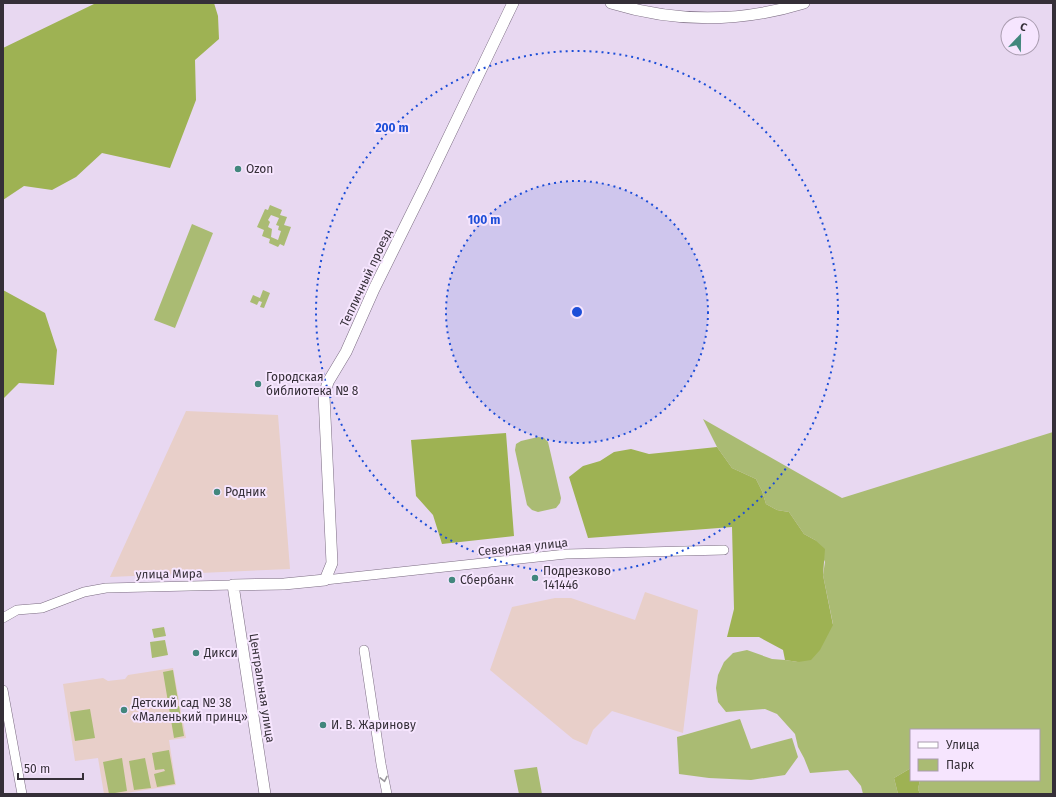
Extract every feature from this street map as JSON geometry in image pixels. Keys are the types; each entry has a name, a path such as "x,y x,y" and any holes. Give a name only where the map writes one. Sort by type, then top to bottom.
{"street":[{"name":"Тепличный проезд","path":"325,580 332,562 324,396 328,382 346,352 374,288 513,3"},
{"path":"611,3 674,17 707,19 756,15 786,9 804,3"},
{"name":"Северная улица","path":"325,580 566,554 724,550"},
{"name":"улица Мира","path":"3,618 17,610 42,608 84,592 106,588 284,584 325,580"},
{"name":"Центральная улица","path":"233,585 265,794"},
{"path":"364,650 381,764 388,794"},
{"path":"3,690 22,794"}],"shaded area":[{"name":"Родник","path":"186,411 278,415 290,569 110,577"},
{"path":"645,592 698,610 683,733 612,711 593,730 587,745 573,739 490,670 512,607 555,598 571,598 635,620"},
{"name":"Детский сад № 38 «Маленький принц»","path":"173,668 186,738 169,740 176,785 120,794 104,794 98,758 75,761 63,684 103,678 108,681 125,679 128,675"}],"green space":[{"path":"96,3 214,3 218,16 219,39 195,60 196,100 170,168 102,153 76,177 52,190 24,186 3,200 3,48"},
{"path":"270,205 282,210 280,215 287,217 284,225 291,227 284,246 280,244 278,247 269,243 270,239 262,236 264,230 257,227 265,209 268,210","holes":["271,215 279,218 276,225 279,226 278,230 281,231 278,240 271,237 272,229 268,227 270,222 268,220"]},
{"path":"192,224 213,233 175,328 154,320"},
{"path":"3,290 45,313 57,350 54,385 19,383 3,399"},
{"path":"263,290 270,293 264,308 260,307 262,302 259,301 257,305 250,302 253,295 260,298"},
{"path":"703,419 842,498 1053,432 1053,794 920,794 918,789 920,781 1040,781 1040,729 910,729 910,769 894,778 898,794 863,794 861,786 848,770 810,773 798,747 795,734 777,714 765,709 726,712 718,702 716,688 718,675 724,662 733,653 747,650 772,659 798,662 833,624 823,575 825,562 815,540 804,534 789,512 777,510 766,504 756,479 732,468 717,447"},
{"path":"506,433 514,536 442,544 433,515 416,496 411,440"},
{"path":"538,437 544,438 548,442 561,498 560,503 556,508 538,512 532,510 527,505 515,450 516,444 521,441"},
{"path":"717,447 732,468 756,479 766,504 777,510 789,512 804,534 815,540 825,549 823,575 833,625 820,650 811,660 798,662 785,660 783,650 759,637 727,637 734,609 732,527 588,538 569,477 583,466 600,461 614,452 631,449 649,454"},
{"path":"164,627 166,636 154,638 152,629"},
{"path":"165,640 168,655 152,658 150,642"},
{"path":"173,670 178,700 168,702 163,672"},
{"path":"179,706 184,736 174,738 169,708"},
{"path":"90,709 95,738 75,741 70,712"},
{"path":"740,719 751,749 792,738 798,757 785,775 751,780 709,778 679,774 677,737"},
{"path":"169,750 175,784 157,787 154,774 165,771 164,769 155,770 152,753"},
{"path":"122,758 127,791 109,794 103,762"},
{"path":"145,758 151,788 134,790 129,761"},
{"path":"537,767 542,794 519,794 514,770"},
{"path":"910,769 910,781 920,781 918,789 920,794 898,794 894,778"}],"place":[{"name":"Ozon","path":"238,169"},
{"name":"Городская библиотека № 8","path":"258,384"},
{"name":"Родник","path":"217,492"},
{"name":"Подрезково 141446","path":"535,578"},
{"name":"Сбербанк","path":"452,580"},
{"name":"Дикси","path":"196,653"},
{"name":"Детский сад № 38 «Маленький принц»","path":"124,710"},
{"name":"И. В. Жаринову","path":"323,725"}]}
